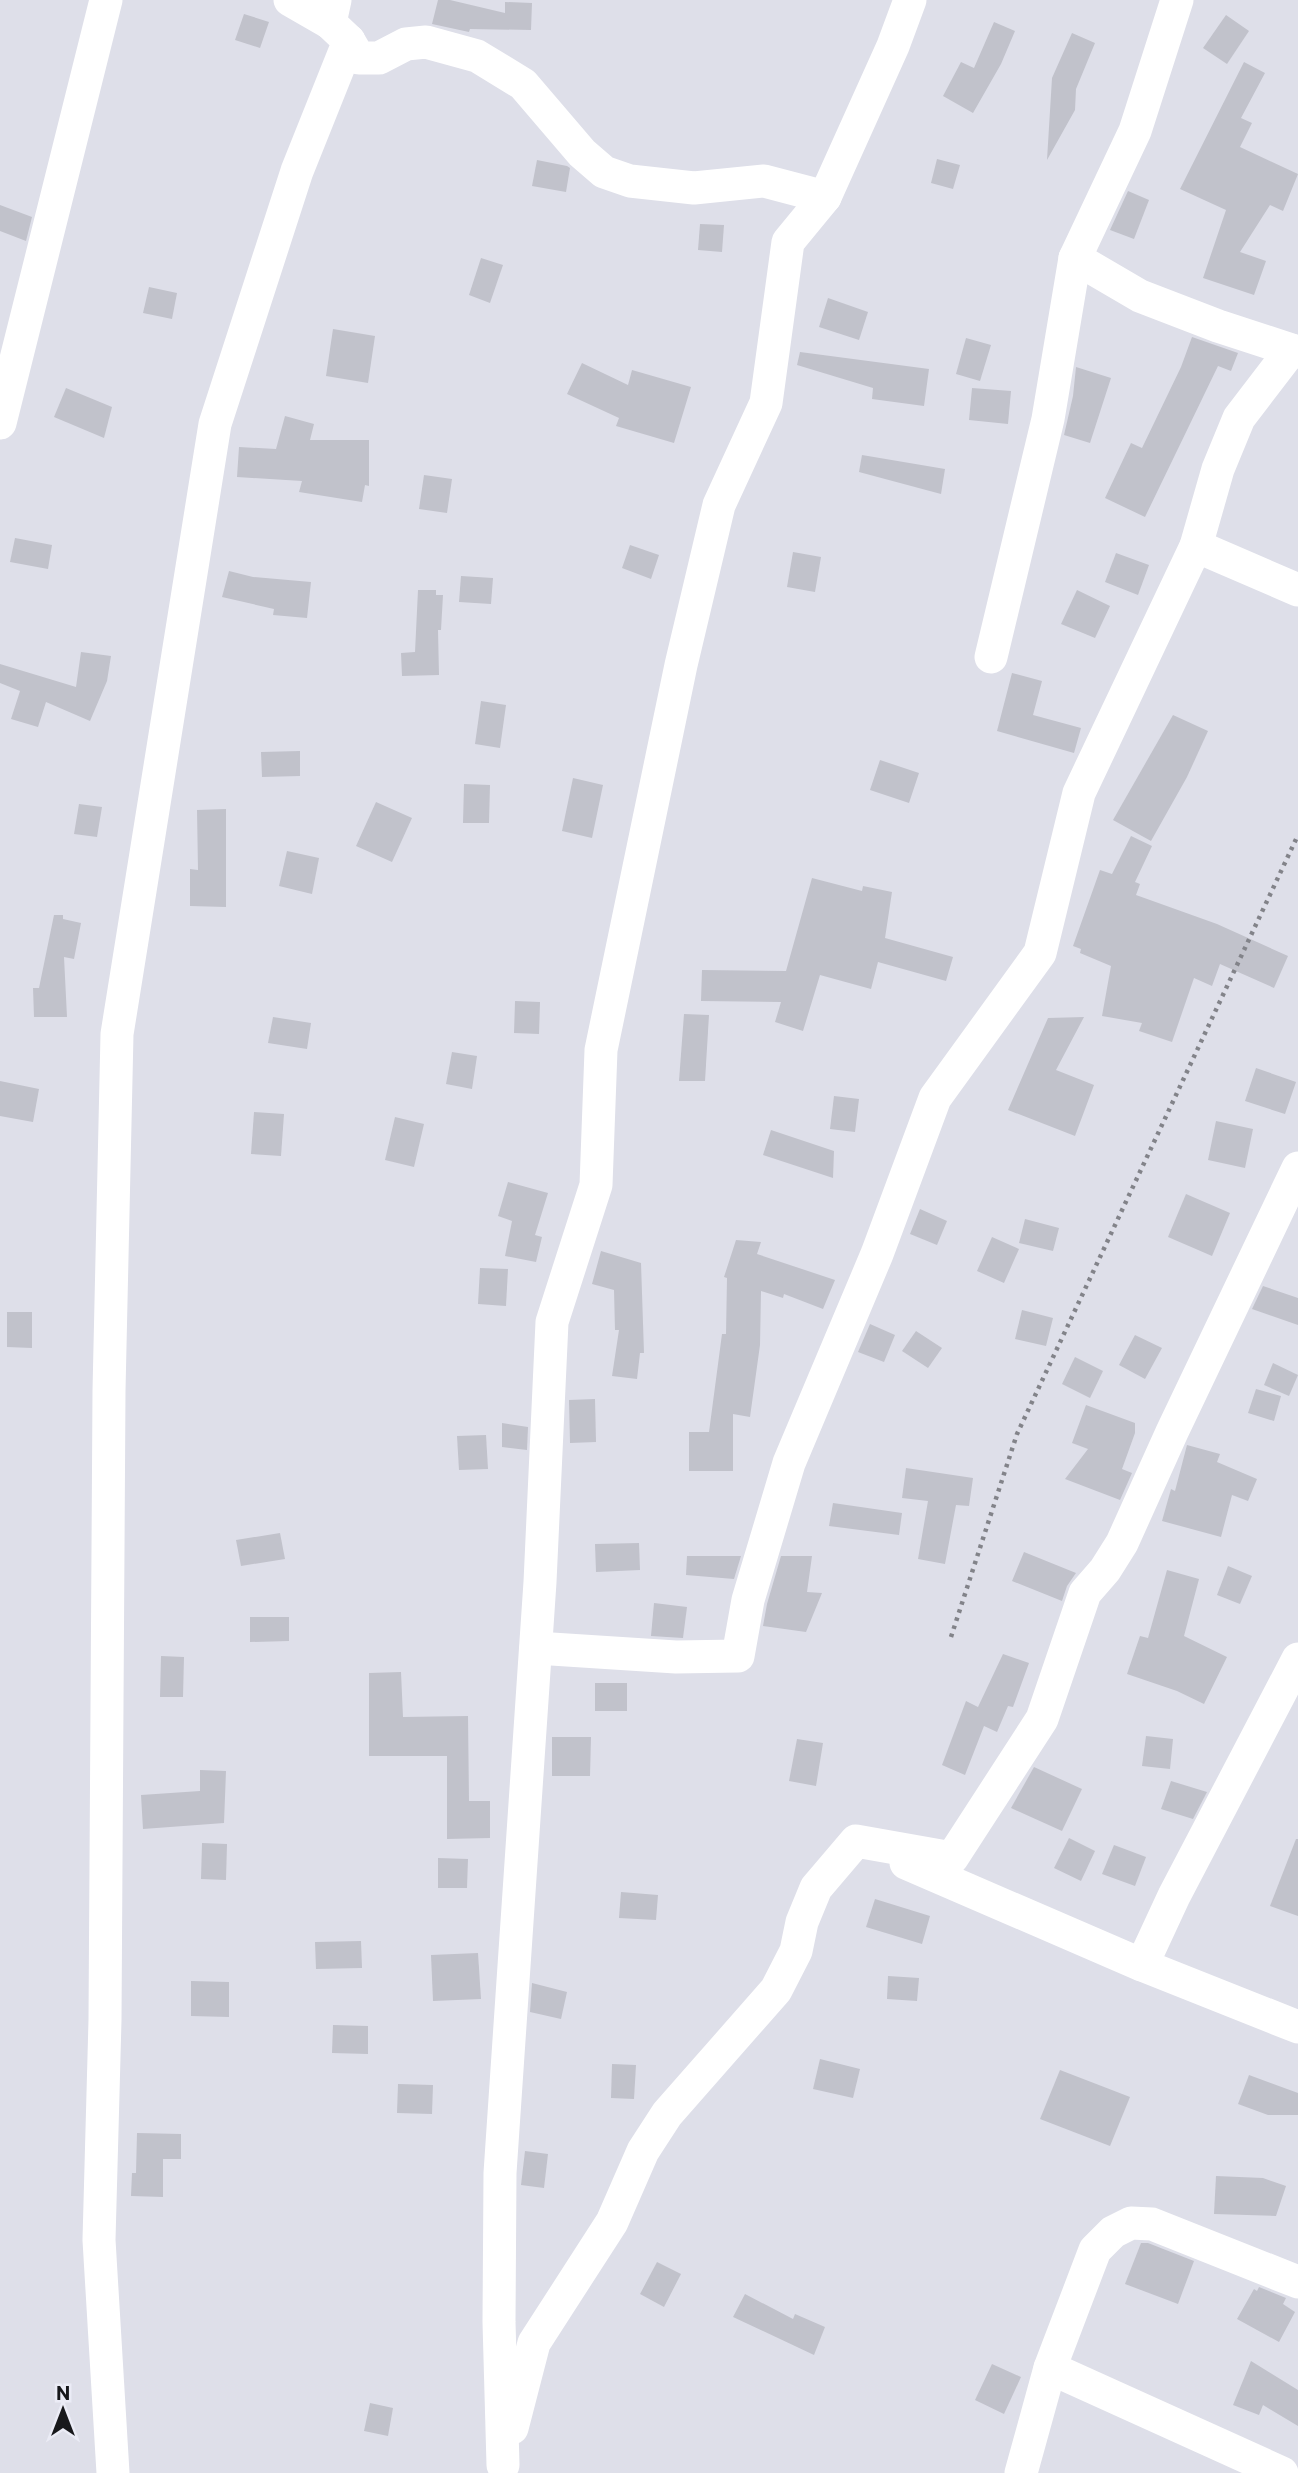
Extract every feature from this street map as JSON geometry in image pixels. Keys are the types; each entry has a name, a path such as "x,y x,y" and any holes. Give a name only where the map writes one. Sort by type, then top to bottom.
{"street":[{"path":"0,423 106,0"},
{"path":"290,0 338,21 359,58 379,58 406,44 426,42 477,56 523,84 582,153 604,172 631,181 694,188 764,181 825,197"},
{"path":"500,2469 500,2173 536,1648 552,1322 596,1185 601,1050 681,665 719,505 766,402 788,242 825,197 893,46 909,0"},
{"path":"991,657 1048,419 1075,258 1135,131 1177,0"},
{"path":"113,2473 99,2240 105,2020 109,1391 117,1034 215,424 298,171 338,21"},
{"path":"536,1648 676,1657 738,1656 748,1600 789,1463 877,1254 935,1098 1040,953 1079,793 1196,545 1218,469 1239,418 1295,351 1218,326 1140,296 1075,258"},
{"path":"1196,545 1298,590"},
{"path":"856,1841 952,1858 1042,1719 1085,1593 1105,1570 1122,1543 1298,1168"},
{"path":"1142,1965 1174,1896 1298,1659"},
{"path":"500,2469 534,2343 612,2222 643,2151 667,2113 776,1990 796,1951 802,1922 816,1888 856,1841"},
{"path":"856,1841 1142,1965 1298,2027"},
{"path":"1021,2473 1050,2368 1095,2250 1113,2232 1131,2223 1152,2224 1298,2282"},
{"path":"1050,2368 1282,2473"}],"path":[{"path":"951,1637 1017,1434 1298,835"}],"building":[{"path":"438,0 450,0 505,13 505,2 532,3 531,30 470,29 469,32 432,24"},
{"path":"244,14 269,22 260,48 235,40"},
{"path":"1226,15 1249,31 1227,64 1203,48"},
{"path":"994,22 1015,31 1001,64 973,113 943,96 961,62 974,68"},
{"path":"1072,33 1095,43 1076,89 1075,110 1047,160 1052,78"},
{"path":"1244,62 1265,73 1241,118 1252,123 1240,147 1298,174 1283,211 1270,205 1240,252 1266,261 1254,295 1203,278 1226,210 1180,189"},
{"path":"937,159 960,165 953,189 931,183"},
{"path":"537,160 570,168 566,192 532,186"},
{"path":"1128,191 1149,200 1134,239 1110,230"},
{"path":"0,205 32,217 26,241 0,231"},
{"path":"700,224 724,225 722,252 698,250"},
{"path":"481,258 503,265 490,303 469,295"},
{"path":"149,287 177,293 172,319 143,313"},
{"path":"828,298 868,312 859,340 819,327"},
{"path":"333,329 375,336 368,383 326,376"},
{"path":"1192,337 1238,353 1231,371 1218,366 1145,517 1105,498 1131,443 1142,448 1181,367"},
{"path":"966,338 991,345 980,381 956,374"},
{"path":"800,352 929,369 924,406 872,399 873,388 797,365"},
{"path":"582,363 628,385 632,370 691,387 674,443 616,426 619,418 567,394"},
{"path":"1076,367 1111,378 1090,443 1064,435"},
{"path":"66,388 112,407 104,438 54,417"},
{"path":"972,388 1011,391 1008,424 969,420"},
{"path":"285,416 314,424 310,440 369,440 369,486 365,485 362,502 299,492 302,481 237,477 239,447 276,449"},
{"path":"862,455 945,469 941,494 859,472"},
{"path":"424,475 452,479 447,513 419,509"},
{"path":"15,538 52,545 48,569 10,562"},
{"path":"630,545 659,555 651,579 622,568"},
{"path":"793,552 821,557 815,592 787,587"},
{"path":"1116,553 1149,565 1138,595 1105,582"},
{"path":"229,571 253,577 311,582 307,618 273,615 274,609 222,597"},
{"path":"461,576 493,578 491,604 459,602"},
{"path":"418,590 436,590 436,595 443,595 441,630 438,630 439,675 402,676 401,653 415,652"},
{"path":"1077,590 1110,606 1095,638 1061,624"},
{"path":"81,652 111,656 107,681 90,721 46,702 38,727 11,719 20,691 0,683 0,664 76,687"},
{"path":"1012,673 1042,681 1033,715 1081,728 1074,753 997,731"},
{"path":"481,701 506,705 500,748 475,744"},
{"path":"1173,715 1208,731 1187,777 1151,841 1113,820"},
{"path":"300,751 300,776 262,777 261,752"},
{"path":"880,760 919,773 909,803 870,790"},
{"path":"573,778 603,785 592,838 562,831"},
{"path":"464,784 490,785 489,823 463,823"},
{"path":"376,802 412,818 392,862 356,846"},
{"path":"79,804 102,807 97,837 74,834"},
{"path":"226,809 226,907 190,906 190,869 198,870 197,810"},
{"path":"1131,836 1152,846 1135,882 1140,884 1136,895 1217,924 1288,956 1274,988 1220,964 1212,986 1194,978 1172,1042 1139,1031 1142,1023 1102,1016 1111,966 1080,953 1081,949 1073,946 1100,870 1112,874"},
{"path":"287,851 319,858 312,894 279,886"},
{"path":"812,878 862,891 863,886 892,892 885,938 953,957 946,981 878,962 871,989 820,975 803,1031 775,1022 781,1002 701,1001 702,970 786,971"},
{"path":"54,915 63,915 63,919 81,923 74,959 64,957 67,1017 34,1017 33,988 39,988"},
{"path":"515,1001 540,1002 539,1034 514,1033"},
{"path":"684,1014 709,1015 705,1081 679,1081"},
{"path":"273,1017 311,1023 307,1049 268,1043"},
{"path":"1084,1017 1056,1070 1094,1085 1075,1136 1008,1110 1048,1018"},
{"path":"452,1052 477,1056 472,1089 446,1084"},
{"path":"1256,1068 1296,1082 1285,1114 1245,1101"},
{"path":"0,1081 39,1089 33,1122 0,1116"},
{"path":"834,1096 859,1099 855,1132 830,1129"},
{"path":"254,1112 284,1114 281,1156 251,1154"},
{"path":"395,1117 424,1124 414,1167 385,1160"},
{"path":"1216,1121 1253,1129 1245,1168 1208,1160"},
{"path":"771,1130 834,1151 833,1178 763,1155"},
{"path":"508,1182 548,1193 535,1235 542,1237 536,1262 505,1256 512,1221 498,1216"},
{"path":"1186,1194 1230,1213 1212,1256 1168,1237"},
{"path":"920,1209 947,1221 937,1245 910,1234"},
{"path":"1025,1219 1059,1228 1053,1251 1019,1243"},
{"path":"992,1237 1019,1249 1004,1283 977,1271"},
{"path":"736,1240 761,1242 757,1254 835,1280 823,1309 784,1294 783,1298 761,1291 760,1345 750,1417 733,1414 733,1471 689,1471 689,1432 709,1432 722,1334 726,1334 727,1278 724,1277"},
{"path":"601,1251 641,1263 644,1353 640,1353 637,1379 612,1376 619,1330 615,1330 614,1290 592,1284"},
{"path":"480,1268 508,1269 506,1306 478,1304"},
{"path":"1263,1286 1298,1298 1298,1325 1252,1309"},
{"path":"1022,1310 1053,1318 1046,1346 1015,1339"},
{"path":"7,1312 32,1312 32,1348 7,1347"},
{"path":"870,1324 895,1335 884,1362 858,1352"},
{"path":"916,1331 942,1348 928,1368 902,1351"},
{"path":"1135,1335 1162,1348 1145,1379 1119,1365"},
{"path":"1075,1357 1103,1371 1090,1398 1062,1384"},
{"path":"1273,1363 1298,1375 1289,1396 1264,1385"},
{"path":"1256,1389 1281,1396 1274,1421 1248,1413"},
{"path":"595,1399 596,1442 570,1443 569,1400"},
{"path":"1086,1405 1135,1423 1135,1433 1122,1469 1132,1473 1120,1500 1065,1479 1088,1449 1072,1443"},
{"path":"502,1423 528,1427 527,1450 502,1447"},
{"path":"486,1435 488,1469 459,1470 457,1436"},
{"path":"1187,1445 1220,1454 1217,1462 1257,1479 1248,1501 1232,1495 1221,1537 1162,1521 1171,1489 1175,1491"},
{"path":"906,1468 973,1478 969,1506 956,1505 945,1564 918,1559 928,1501 902,1498"},
{"path":"833,1503 902,1513 899,1535 829,1526"},
{"path":"280,1533 285,1559 241,1566 236,1540"},
{"path":"639,1543 640,1570 596,1572 595,1544"},
{"path":"1024,1552 1076,1573 1067,1586 1062,1601 1012,1581"},
{"path":"687,1556 741,1556 734,1579 686,1575"},
{"path":"781,1556 812,1556 807,1592 822,1593 806,1632 763,1626"},
{"path":"1228,1566 1252,1576 1240,1604 1217,1595"},
{"path":"1167,1570 1199,1579 1184,1636 1227,1657 1204,1704 1177,1691 1127,1674 1140,1636 1148,1638"},
{"path":"654,1603 687,1607 683,1638 651,1636"},
{"path":"250,1617 289,1617 289,1641 250,1642"},
{"path":"1003,1654 1029,1663 1013,1707 1008,1706 997,1732 984,1726 965,1775 942,1765 966,1701 978,1707"},
{"path":"161,1656 184,1657 183,1697 160,1697"},
{"path":"401,1672 403,1717 468,1716 469,1801 490,1801 490,1838 447,1839 447,1756 369,1756 369,1673"},
{"path":"595,1683 627,1683 627,1711 595,1711"},
{"path":"1146,1736 1173,1739 1170,1769 1142,1766"},
{"path":"552,1737 591,1737 590,1776 552,1776"},
{"path":"797,1739 823,1743 816,1786 789,1781"},
{"path":"1034,1767 1082,1789 1062,1831 1011,1808"},
{"path":"200,1770 226,1771 224,1823 143,1829 141,1795 200,1791"},
{"path":"1171,1781 1207,1792 1193,1819 1161,1809"},
{"path":"1069,1838 1095,1851 1081,1881 1054,1868"},
{"path":"1298,1839 1298,1916 1270,1906"},
{"path":"202,1843 227,1844 226,1880 201,1879"},
{"path":"1114,1845 1146,1857 1135,1886 1102,1874"},
{"path":"438,1858 468,1859 467,1888 438,1888"},
{"path":"621,1892 658,1895 656,1920 619,1918"},
{"path":"875,1899 930,1916 922,1944 866,1927"},
{"path":"361,1941 362,1968 316,1969 315,1942"},
{"path":"478,1953 481,1999 433,2001 431,1955"},
{"path":"888,1976 919,1978 917,2001 887,1999"},
{"path":"191,1981 229,1982 229,2017 191,2016"},
{"path":"532,1983 567,1992 561,2019 530,2012"},
{"path":"333,2025 368,2026 368,2054 332,2053"},
{"path":"820,2059 860,2069 853,2098 813,2089"},
{"path":"612,2064 636,2065 634,2099 611,2098"},
{"path":"1060,2070 1130,2097 1110,2146 1040,2119"},
{"path":"1249,2075 1298,2093 1298,2115 1268,2115 1238,2104"},
{"path":"398,2084 433,2085 432,2114 397,2113"},
{"path":"137,2133 181,2134 181,2159 163,2159 163,2197 131,2196 132,2173 136,2173"},
{"path":"525,2151 548,2154 544,2188 521,2185"},
{"path":"1216,2176 1263,2178 1286,2186 1276,2216 1214,2214"},
{"path":"1141,2243 1148,2243 1194,2261 1178,2304 1125,2284"},
{"path":"657,2262 681,2274 664,2307 640,2294"},
{"path":"1259,2287 1286,2298 1283,2304 1295,2312 1279,2342 1237,2319 1254,2289 1257,2291"},
{"path":"745,2294 793,2319 795,2314 825,2327 814,2355 733,2317"},
{"path":"1251,2361 1298,2390 1298,2426 1263,2405 1259,2415 1233,2405"},
{"path":"992,2364 1021,2377 1004,2414 975,2400"},
{"path":"370,2403 393,2408 388,2436 364,2431"}]}
